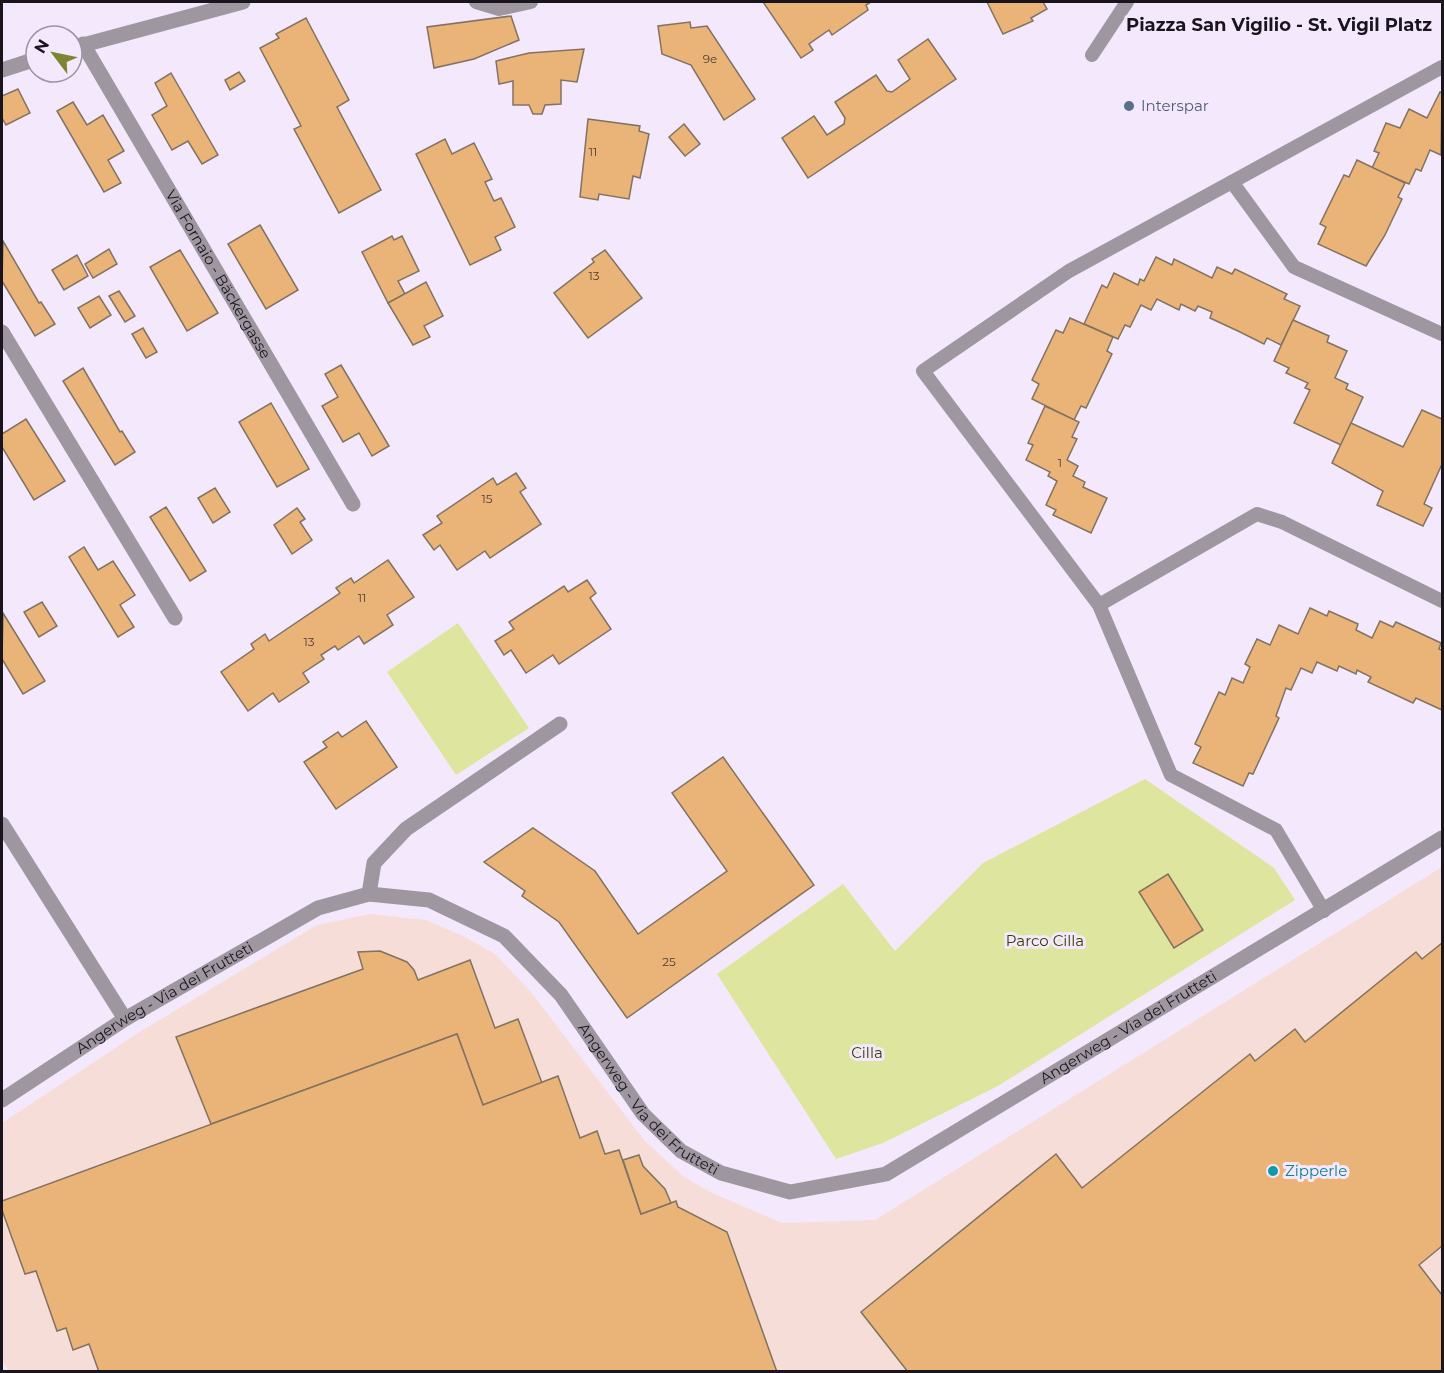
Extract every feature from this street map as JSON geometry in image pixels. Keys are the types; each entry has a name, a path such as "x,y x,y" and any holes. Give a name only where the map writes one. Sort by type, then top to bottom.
{"street":[{"name":"Via Fornaio - Bäckergasse","path":"84,44 243,2"},
{"name":"Via Fornaio - Bäckergasse","path":"84,58 354,504"},
{"path":"2,70 24,63"},
{"path":"2,332 175,618"},
{"path":"369,894 374,863 406,829 560,724"},
{"path":"2,824 125,1019"},
{"name":"Angerweg - Via dei Frutteti","path":"2,1100 125,1019 318,908 369,894 429,900 504,936 561,995 643,1114 681,1152 721,1173 789,1192 886,1174 1443,838"}],"lane":[{"path":"476,2 499,9 531,2"},
{"path":"1092,55 1127,2"},
{"path":"1324,911 1276,830 1171,775 1099,605 923,371 1069,271 1443,67"},
{"path":"1232,182 1294,267 1443,334"},
{"path":"1099,605 1257,514 1282,522 1443,601"}],"shaded area":[{"path":"1442,867 1442,1371 9,1371 2,1361 2,1123 138,1033 317,925 370,914 426,920 465,937 495,954 531,992 644,1140 684,1177 710,1192 782,1223 875,1220"}],"green space":[{"path":"458,623 529,728 456,775 387,672"},
{"name":"Parco Cilla","path":"1145,779 1274,868 1295,900 998,1086 883,1143 836,1159 717,974 843,884 895,951 983,863"}],"building":[{"path":"763,2 871,2 866,5 868,10 832,35 829,30 809,44 813,50 801,58"},
{"path":"987,2 1043,2 1047,9 1031,18 1033,21 1003,34"},
{"path":"511,16 519,40 474,59 434,68 427,27"},
{"path":"306,18 349,100 337,107 381,190 339,213 294,129 301,126 260,48 279,38 276,34"},
{"path":"690,22 691,28 707,26 755,99 724,120 691,65 662,54 658,26"},
{"path":"928,39 956,79 808,178 782,138 814,116 827,135 844,124 845,118 835,102 876,75 887,91 892,92 910,79 898,60"},
{"path":"584,49 577,82 561,80 561,104 545,105 542,114 533,114 529,105 513,105 513,81 499,84 496,61 529,53"},
{"path":"239,72 245,81 230,90 225,80"},
{"path":"171,73 218,155 202,164 188,141 172,150 152,115 167,106 155,83"},
{"path":"18,89 30,113 6,125 2,118 2,96"},
{"path":"1440,92 1442,93 1441,155 1430,150 1421,171 1416,169 1409,184 1372,168 1379,153 1374,151 1386,123 1400,128 1409,109 1427,118"},
{"path":"73,102 87,125 103,115 124,151 108,160 121,183 104,192 57,111"},
{"path":"588,119 640,126 639,131 649,134 640,178 633,176 629,199 599,194 598,200 580,197"},
{"path":"684,124 700,144 685,156 669,137"},
{"path":"445,139 452,154 474,143 492,179 485,182 494,201 501,198 515,227 495,237 501,250 470,265 416,154"},
{"path":"1357,160 1405,183 1398,197 1402,199 1385,235 1366,266 1318,244 1326,227 1320,224 1344,175 1349,177"},
{"path":"260,225 298,290 266,309 228,244"},
{"path":"392,236 394,240 402,236 419,271 398,281 405,294 388,303 362,252"},
{"path":"3,241 39,303 41,302 55,324 35,336 2,281"},
{"path":"109,249 117,264 93,278 85,264"},
{"path":"180,250 218,313 187,331 150,267"},
{"path":"605,250 642,298 588,338 554,293 594,262 592,259"},
{"path":"77,255 88,276 64,290 52,270"},
{"path":"1156,257 1172,265 1174,259 1212,278 1217,267 1232,274 1235,269 1287,294 1284,299 1300,306 1281,345 1267,338 1264,344 1210,318 1212,312 1198,306 1195,311 1181,304 1179,310 1157,299 1151,310 1141,305 1130,327 1125,325 1118,339 1084,324 1102,285 1107,288 1114,273 1138,285 1140,279 1144,281"},
{"path":"426,282 443,316 424,326 430,337 413,345 388,303"},
{"path":"119,291 135,316 125,322 109,296"},
{"path":"99,296 111,315 90,328 78,308"},
{"path":"1070,318 1113,337 1107,351 1112,354 1086,408 1081,406 1074,420 1032,399 1039,384 1032,380 1056,330 1063,333"},
{"path":"1293,320 1329,336 1327,342 1347,351 1335,378 1348,384 1346,389 1363,397 1341,445 1294,423 1310,390 1305,388 1308,383 1286,373 1289,368 1274,361"},
{"path":"143,328 157,352 146,358 132,334"},
{"path":"341,365 389,446 372,456 359,433 343,442 322,406 338,397 325,374"},
{"path":"83,368 120,432 122,431 135,452 115,465 63,381"},
{"path":"271,403 309,469 277,487 239,422"},
{"path":"1045,406 1079,422 1072,437 1077,439 1067,460 1078,466 1073,476 1085,482 1083,487 1107,498 1091,533 1053,515 1056,510 1046,505 1057,481 1048,476 1050,472 1026,460 1033,445 1028,443"},
{"path":"1422,410 1442,419 1442,464 1424,504 1432,508 1423,526 1377,505 1383,491 1332,463 1351,423 1403,447"},
{"path":"26,419 65,481 34,500 2,447 2,434"},
{"path":"516,473 526,488 520,492 541,524 490,558 485,551 457,570 440,545 434,550 423,535 442,523 437,516 493,478 497,485"},
{"path":"215,488 230,512 213,523 198,498"},
{"path":"166,507 206,571 190,581 150,517"},
{"path":"297,508 305,519 300,522 312,540 292,554 274,525"},
{"path":"84,547 98,570 113,561 135,595 120,605 134,627 118,637 69,557"},
{"path":"388,560 414,597 387,615 393,625 364,644 359,636 338,650 335,646 321,655 324,659 303,673 309,682 279,702 273,693 248,711 221,672 254,649 251,644 265,634 269,641 340,593 336,588 351,578 354,583"},
{"path":"587,580 596,593 590,598 611,629 559,664 553,655 526,673 511,650 504,655 495,641 514,629 509,622 564,586 568,592"},
{"path":"42,602 57,626 39,637 24,612"},
{"path":"1310,608 1327,616 1329,611 1358,624 1356,630 1372,638 1380,621 1393,627 1396,622 1441,643 1439,649 1442,650 1442,710 1416,698 1413,703 1368,682 1371,677 1357,670 1356,674 1339,666 1337,671 1317,662 1312,673 1301,668 1291,690 1286,688 1276,716 1279,718 1253,774 1249,773 1243,786 1193,763 1201,747 1195,744 1219,692 1225,695 1232,678 1243,683 1250,667 1245,664 1257,639 1270,645 1279,625 1298,634"},
{"path":"3,613 45,681 23,694 2,659"},
{"path":"366,721 397,767 336,809 304,762 327,747 323,742 338,732 342,737"},
{"path":"723,757 814,885 627,1018 559,922 522,896 525,891 484,862 533,828 595,871 638,934 727,871 672,793"},
{"path":"1168,874 1203,930 1174,948 1139,892"},
{"name":"Zipperle","path":"1442,943 1442,1246 1419,1265 1442,1295 1442,1372 908,1372 861,1312 1056,1154 1082,1188 1250,1054 1255,1061 1295,1029 1305,1042 1416,952 1422,959"},
{"path":"380,951 407,962 414,970 418,980 470,960 495,1028 518,1019 542,1083 483,1105 457,1034 211,1124 176,1037 363,969 358,952"},
{"path":"457,1034 483,1105 558,1076 580,1138 597,1131 605,1154 619,1150 641,1214 676,1201 678,1207 727,1232 777,1372 99,1372 89,1344 73,1350 66,1328 57,1331 36,1271 25,1274 2,1210 2,1201"},
{"path":"639,1155 643,1166 665,1189 671,1203 641,1214 623,1160"}],"place":[{"name":"Interspar","path":"1129,106"},
{"name":"Zipperle","path":"1273,1171"}],"district":[{"name":"Piazza San Vigilio - St. Vigil Platz","path":"1279,25"}],"park label":[{"name":"Cilla","path":"867,1053"}]}
